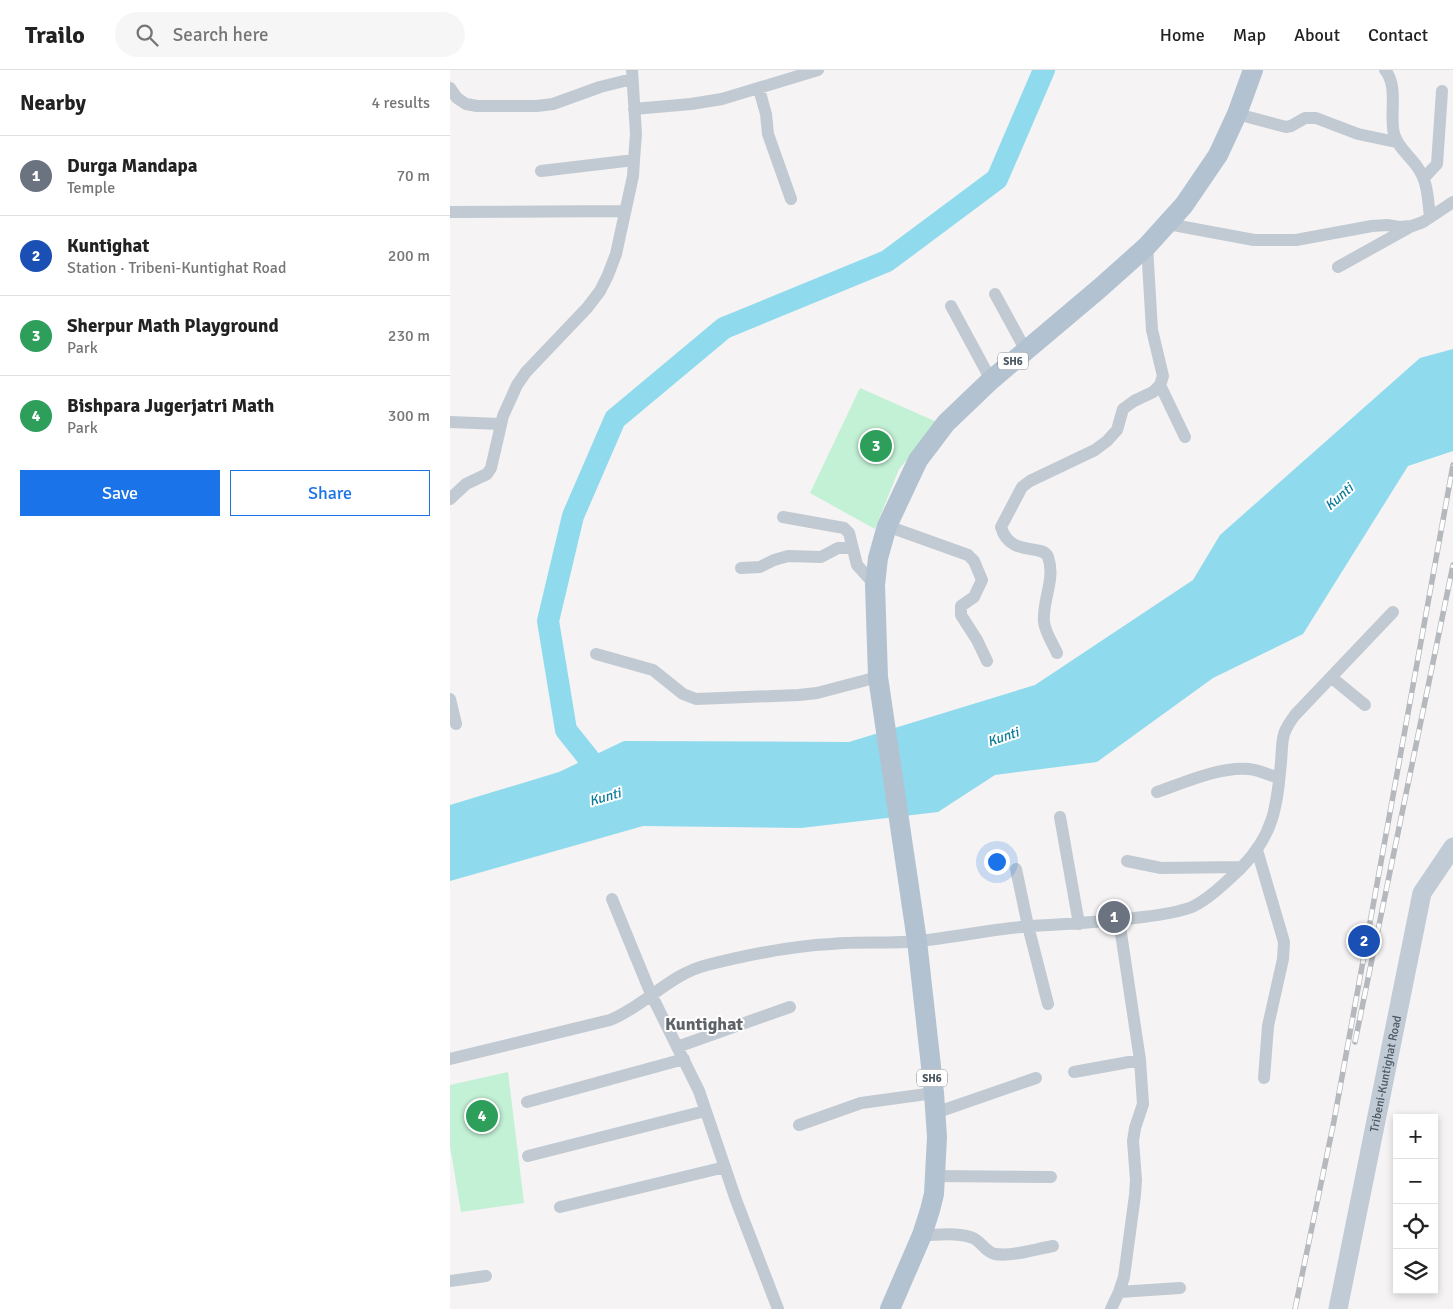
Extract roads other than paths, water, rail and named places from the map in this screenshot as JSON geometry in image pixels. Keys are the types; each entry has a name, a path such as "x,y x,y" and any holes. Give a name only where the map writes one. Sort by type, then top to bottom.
{"main road":[{"name":"SH6","path":"890,1309 922,1235 934,1194 937,1137 917,941 878,677 874,586 878,558 887,526 910,474 932,440 946,423 991,380 1147,246 1168,224 1201,182 1218,155 1237,114 1253,70"},
{"name":"Tribeni-Kuntighat Road","path":"1338,1309 1422,893 1453,847"}],"street":[{"path":"634,109 707,102 759,89 818,70"},
{"path":"1385,70 1389,75 1392,86 1393,132 1396,142 1419,169 1424,178 1430,217"},
{"path":"450,88 457,98 466,104 477,106 536,106 553,104 632,74 636,134 634,160 616,254 600,291 587,308 526,372 517,385 509,400 501,424 491,468 487,474 466,484 450,500"},
{"path":"759,89 765,108 768,134 792,199"},
{"path":"1424,178 1437,164 1442,91"},
{"path":"1237,114 1286,128 1305,118 1316,118 1358,134 1396,142"},
{"path":"541,171 634,160"},
{"path":"1338,266 1430,217 1453,202"},
{"path":"450,212 625,211"},
{"path":"1168,224 1254,240 1315,238 1387,225 1399,227 1412,226"},
{"path":"1057,653 1044,623 1052,574 1048,555 1042,550 1018,547 1004,535 1001,527 1022,487 1042,474 1096,450 1116,430 1123,409 1134,400 1153,392 1160,385 1163,376 1152,330 1147,246"},
{"path":"995,294 1026,350"},
{"path":"951,306 991,380"},
{"path":"1160,385 1185,437"},
{"path":"450,422 501,424"},
{"path":"782,517 844,528 849,533 857,565 874,586"},
{"path":"887,526 968,555 974,561 982,580 974,597 961,606 961,615 977,640 987,661"},
{"path":"741,568 760,567 788,556 821,558 838,548 852,548"},
{"path":"450,1059 610,1020 623,1015 651,994 685,973 706,965 778,951 831,944 917,941 1028,926 1119,920 1175,912 1193,906 1212,895 1241,867 1256,850 1269,830 1275,811 1281,742 1286,728 1331,677 1393,612"},
{"path":"596,654 653,670 683,694 696,699 817,693 878,677"},
{"path":"1331,677 1365,705"},
{"path":"450,699 456,724"},
{"path":"1157,792 1224,771 1250,769 1279,778"},
{"path":"1060,817 1079,924"},
{"path":"1256,850 1284,942 1283,959 1268,1026 1264,1078"},
{"path":"1127,861 1161,868 1241,867"},
{"path":"1016,869 1048,1004"},
{"path":"612,899 651,994 699,1091 778,1309"},
{"path":"1111,1309 1124,1277 1136,1180 1133,1141 1143,1104 1140,1060 1119,920"},
{"path":"677,1047 790,1008"},
{"path":"527,1102 684,1059"},
{"path":"1074,1072 1140,1060"},
{"path":"799,1125 861,1103 935,1103 1036,1078"},
{"path":"528,1156 705,1111"},
{"path":"560,1207 725,1167"},
{"path":"935,1176 1051,1177"},
{"path":"922,1235 966,1236 981,1242 986,1250 994,1254 1006,1254 1053,1246"},
{"path":"450,1281 486,1276"},
{"path":"1119,1292 1180,1288"}],"water":[{"name":"Kunti","path":"1453,349 1453,451 1408,466 1303,634 1213,678 1097,762 995,775 938,812 801,828 643,826 450,881 450,805 559,772 624,741 849,742 1035,685 1193,580 1220,535 1420,358"}],"waterway":[{"path":"610,777 602,775 566,730 548,621 573,516 615,419 724,328 887,261 997,179 1044,70"}],"railway":[{"path":"1295,1309 1334,1121 1453,465"},
{"path":"1355,1042 1453,565"}],"place":[{"name":"Sherpur Math Playground","path":"876,446"},
{"name":"Durga Mandapa","path":"1114,917"},
{"name":"Kuntighat","path":"1364,941"},
{"name":"Bishpara Jugerjatri Math","path":"482,1116"}],"district":[{"name":"Kuntighat","path":"704,1024"}]}
